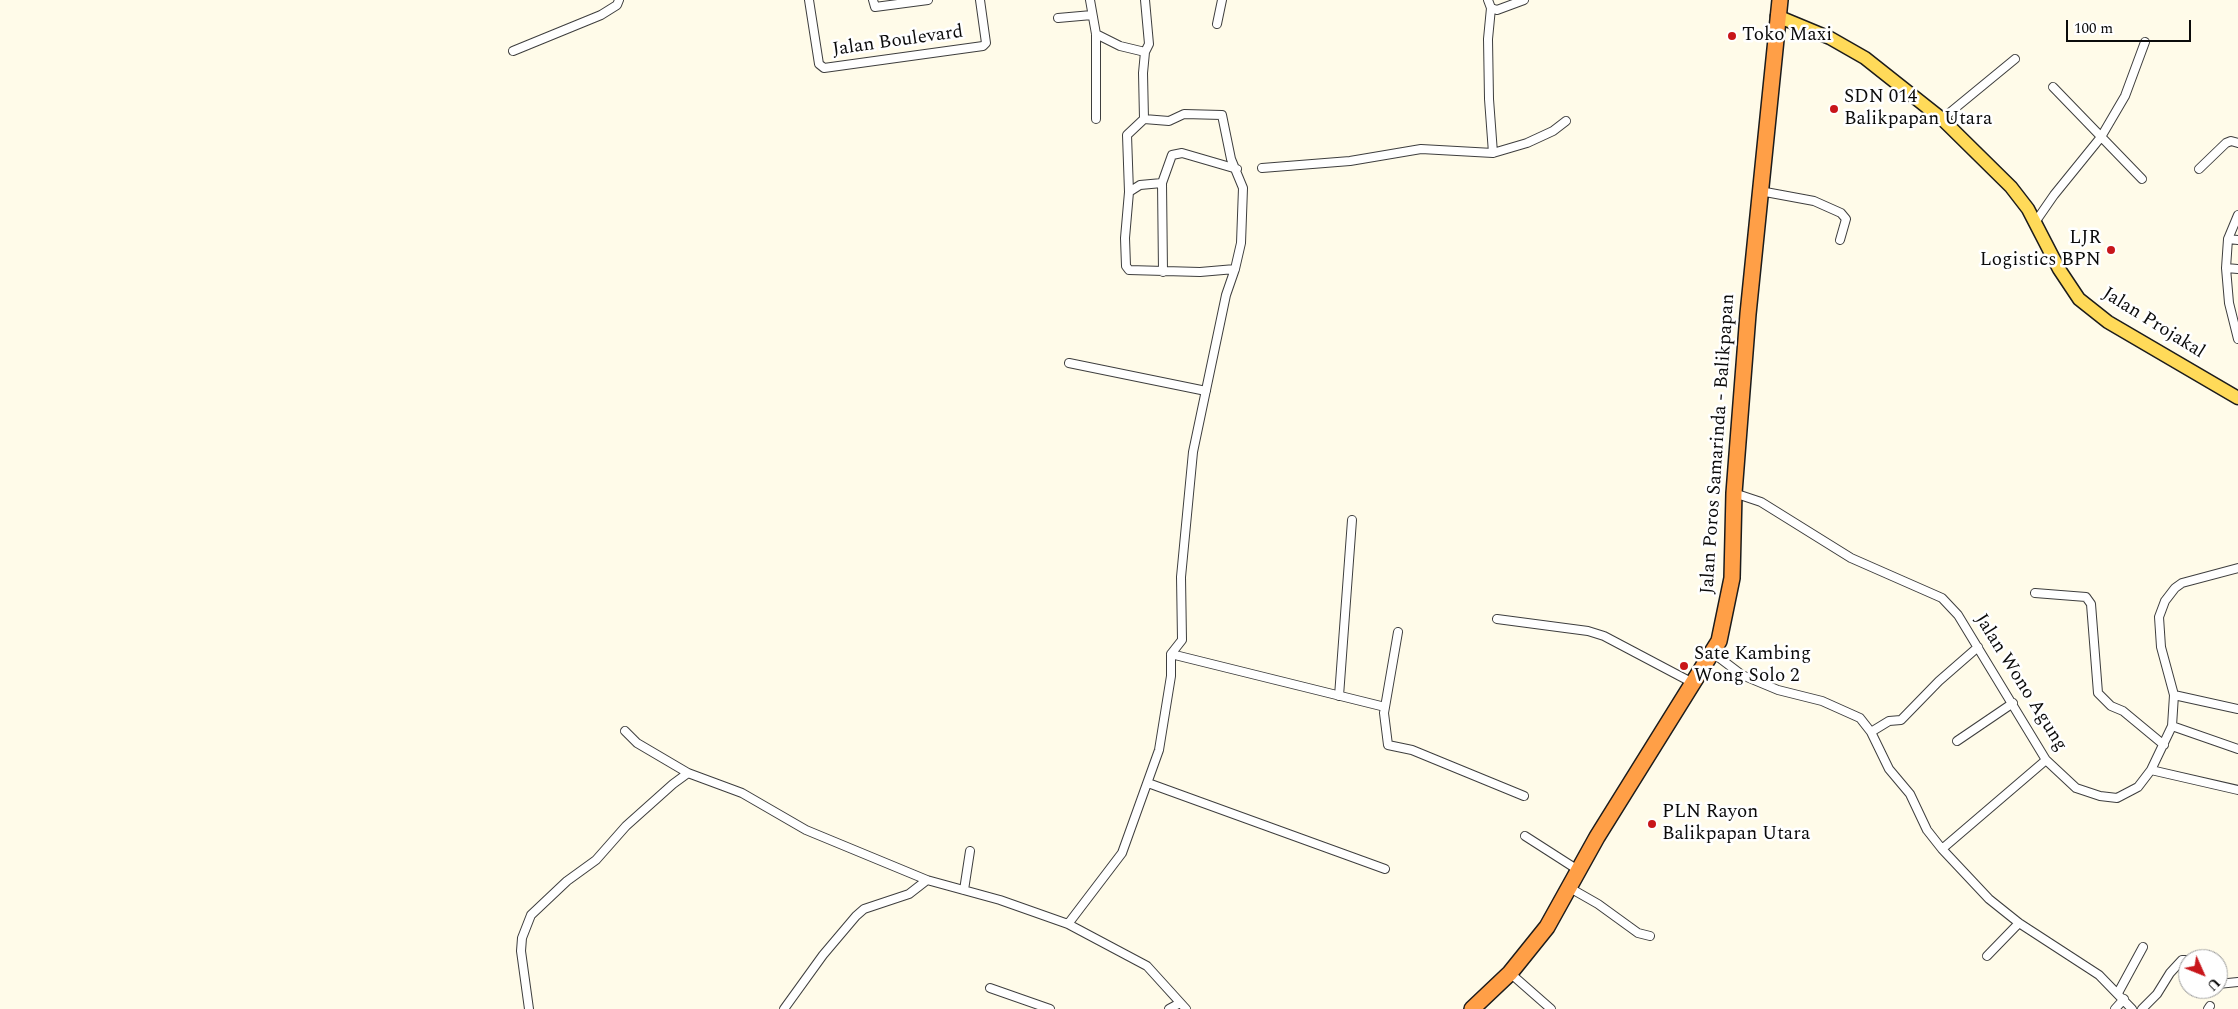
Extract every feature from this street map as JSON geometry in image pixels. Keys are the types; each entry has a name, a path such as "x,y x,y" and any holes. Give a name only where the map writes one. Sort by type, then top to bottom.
{"highway":[{"name":"Jalan Poros Samarinda - Balikpapan","path":"1472,1009 1510,973 1542,934 1570,888 1578,870 1713,653 1718,641 1732,578 1734,493 1760,191 1780,0"}],"main road":[{"name":"Jalan Projakal","path":"1777,16 1822,35 1865,58 1942,119 2011,187 2036,221 2059,269 2080,299 2108,322 2238,398"}],"street":[{"path":"513,51 601,15 617,5 619,0"},
{"name":"Jalan Boulevard","path":"809,0 819,64 824,68 983,46 986,43 980,0"},
{"path":"874,3 928,0"},
{"path":"1090,0 1096,34 1096,119"},
{"path":"1144,119 1142,91 1146,52 1149,44 1145,0"},
{"path":"1217,24 1222,0"},
{"path":"1490,4 1497,10 1524,0"},
{"path":"1490,4 1488,39 1493,153"},
{"path":"1058,18 1092,15"},
{"path":"1096,34 1120,46 1146,52"},
{"path":"2036,221 2054,195 2101,137 2125,96 2145,42"},
{"path":"1942,119 2014,59"},
{"path":"2053,87 2142,179"},
{"path":"1068,924 1122,853 1159,750 1171,676 1171,654 1182,640 1181,577 1193,452 1226,295 1235,269 1241,242 1243,188 1237,169 1231,159 1222,115 1184,114 1169,121 1144,119 1127,135 1129,192 1125,238 1126,266 1129,270 1142,272 1235,269"},
{"path":"1262,168 1350,161 1422,149 1493,153 1553,131 1566,121"},
{"path":"2199,169 2226,142 2238,143"},
{"path":"1163,272 1162,183 1169,161 1175,153 1237,169"},
{"path":"1129,192 1140,185 1162,183"},
{"path":"1760,191 1814,201 1841,213 1846,219 1840,240"},
{"path":"2238,216 2228,239 2226,268 2238,339"},
{"path":"2228,239 2238,240"},
{"path":"2226,268 2238,269"},
{"path":"1069,363 1206,391"},
{"name":"Jalan Wono Agung","path":"1734,493 1760,502 1851,558 1942,598 1958,616 2013,703 2046,760 2076,788 2100,796 2117,798 2138,787 2151,770 2172,726 2174,696 2161,647 2159,617 2165,600 2182,583 2238,568"},
{"path":"1339,696 1352,520"},
{"path":"2034,593 2086,597 2091,604 2098,693 2111,706 2123,711 2164,745"},
{"path":"1497,619 1588,630 1604,636 1693,683"},
{"path":"1398,632 1385,707 1388,745 1412,750 1524,796"},
{"path":"1871,732 1889,721 1901,720 1939,681 1978,648"},
{"path":"1713,653 1742,675 1778,690 1822,701 1854,714 1871,732 1890,769 1910,794 1927,830 1942,849 1989,899 2019,923 2099,975 2132,1009"},
{"path":"1171,654 1385,707"},
{"path":"2174,696 2238,709"},
{"path":"1957,740 2013,703"},
{"path":"2172,726 2238,749"},
{"path":"625,731 637,743 688,773 742,793 806,830 928,880 1068,924 1147,966 1183,1006 1169,1009"},
{"path":"1942,849 2046,760"},
{"path":"2151,770 2238,790"},
{"path":"529,1009 521,951 522,938 531,915 562,886 596,860 626,826 688,773"},
{"path":"1148,783 1385,869"},
{"path":"1525,836 1578,870"},
{"path":"964,890 970,851"},
{"path":"784,1009 822,955 856,916 864,909 909,894 928,880"},
{"path":"1570,888 1598,904 1638,933 1650,936"},
{"path":"1987,956 2019,923"},
{"path":"2118,993 2143,946"},
{"path":"2142,1009 2157,994 2170,973 2178,964"},
{"path":"1510,973 1551,1009"},
{"path":"990,988 1050,1009"},
{"path":"2115,1009 2124,999"}],"place":[{"name":"Toko Maxi","path":"1732,36"},
{"name":"SDN 014 Balikpapan Utara","path":"1834,109"},
{"name":"LJR Logistics BPN","path":"2111,250"},
{"name":"Sate Kambing Wong Solo 2","path":"1684,666"},
{"name":"PLN Rayon Balikpapan Utara","path":"1652,824"}]}
